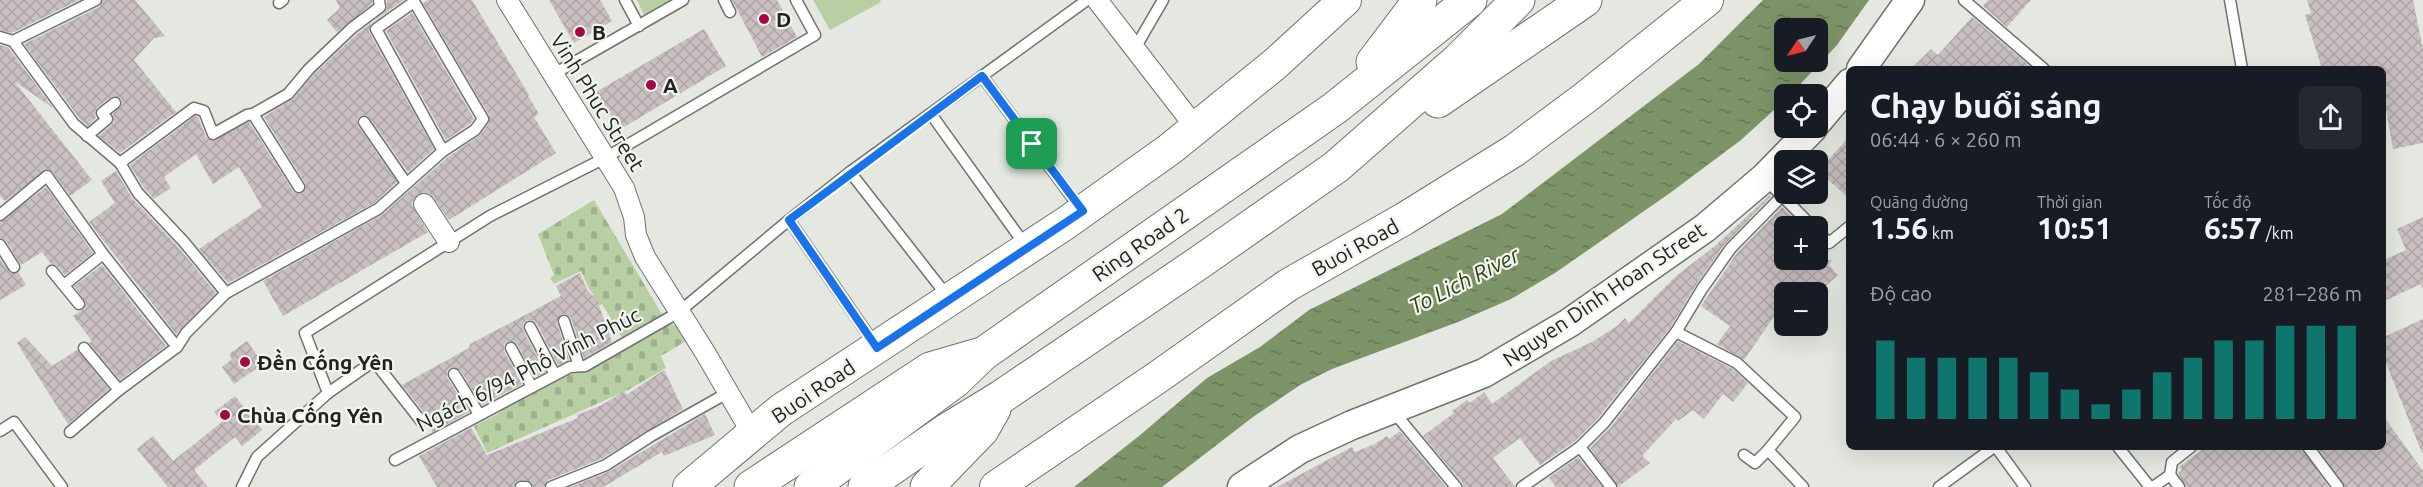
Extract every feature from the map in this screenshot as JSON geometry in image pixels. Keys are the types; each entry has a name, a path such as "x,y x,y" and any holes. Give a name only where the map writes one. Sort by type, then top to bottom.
{"highway":[{"path":"1335,108 1387,45 1420,0"},
{"name":"Ring Road 2","path":"811,487 955,381 983,354 1335,108 1470,0"},
{"path":"1335,167 1457,61 1518,0"},
{"path":"865,487 947,430 1001,397 1335,167 1467,82 1585,0"},
{"path":"751,487 930,369 983,354"},
{"path":"927,487 982,430 1001,397"}],"main road":[{"name":"Buoi Road","path":"689,487 781,410 1027,249 1170,149 1275,64 1345,0"},
{"name":"Buoi Road","path":"996,487 1288,285 1404,219 1515,150 1586,97 1707,0"},
{"path":"1863,66 1910,0"},
{"path":"1828,109 1846,88"},
{"name":"Nguyen Dinh Hoan Street","path":"1242,487 1300,450 1391,409 1484,373 1569,323 1705,228 1773,187 1806,138"}],"street":[{"name":"Vinh Phuc Street","path":"507,0 624,188 634,217 636,235 645,257 753,435"},
{"path":"1097,0 1196,128"},
{"path":"424,204 449,242"}],"lane":[{"path":"14,41 75,5 96,0"},
{"path":"120,163 194,108 204,111 213,134 288,94 309,69 381,7 379,0"},
{"path":"625,0 639,26"},
{"path":"552,75 683,0"},
{"path":"724,0 730,12"},
{"path":"328,393 305,333 490,216 605,158 814,35 795,0"},
{"name":"Ngách 6/94 Phố Vĩnh Phúc","path":"395,460 570,367 585,366 679,312 850,172 1087,0"},
{"path":"1134,50 1163,0"},
{"path":"1964,0 2041,66"},
{"path":"2230,0 2241,66"},
{"path":"70,432 119,390 177,347 186,333 226,294 378,209 443,151 475,130 483,119 414,1 376,29 443,151"},
{"path":"0,37 14,41 74,124 120,163 138,192 184,242 226,294"},
{"path":"982,76 1083,211"},
{"path":"87,136 107,120 102,114 115,103"},
{"path":"253,114 299,187"},
{"path":"931,114 1027,249"},
{"path":"364,122 406,183"},
{"path":"850,172 950,300"},
{"path":"0,214 47,176 103,254 177,347"},
{"path":"1522,487 1580,447 1604,423 1676,332 1702,289 1773,187 1802,216"},
{"path":"789,220 877,348"},
{"path":"1828,242 1846,229"},
{"path":"0,245 14,267"},
{"path":"64,285 103,254"},
{"path":"52,271 79,304"},
{"path":"564,321 579,366"},
{"path":"530,327 555,375"},
{"path":"1676,332 1737,363 1795,417 1755,463 1744,455"},
{"path":"84,348 119,390"},
{"path":"511,348 532,387"},
{"path":"242,487 257,457 328,393 374,361 422,421"},
{"path":"454,375 479,414"},
{"path":"551,487 606,465 651,436 729,393"},
{"path":"1391,409 1456,487"},
{"path":"0,431 14,422 62,487"},
{"path":"1580,447 1611,487"},
{"path":"1768,450 1803,487"},
{"path":"1939,487 1991,450"},
{"path":"1997,450 2025,487"},
{"path":"2120,450 2151,487 2170,475"},
{"path":"2179,487 2170,475 2172,462 2187,450"},
{"path":"2310,450 2338,487"},
{"path":"521,487 526,487"}],"green space":[{"path":"637,0 672,0 644,15"},
{"path":"813,0 880,0 881,2 830,30"},
{"path":"594,200 663,316 623,339 602,304 585,312 579,300 594,295 581,271 554,284 550,278 554,275 538,234"},
{"path":"667,323 675,325 686,341 661,356 666,368 628,390 487,453 474,426 498,414 511,401 568,373 582,372"}],"water":[{"name":"To Lich River","path":"1763,0 1869,0 1828,55 1828,18 1774,18 1774,72 1812,72 1800,84 1774,84 1774,110 1741,140 1670,193 1555,273 1511,299 1458,322 1332,369 1300,385 1253,417 1162,487 1074,487 1207,378 1260,347 1309,310 1502,214 1699,64"}],"building":[{"path":"0,0 79,0 12,33 0,30"},
{"path":"103,0 135,0 165,36 154,38 134,60 176,112 120,153 99,136 114,122 113,114 122,105 121,98 113,96 97,107 96,118 88,126 80,119 24,44 99,7"},
{"path":"336,0 372,0 372,4 337,32 327,20 340,8"},
{"path":"387,0 404,0 372,22 387,9"},
{"path":"428,0 472,0 529,95 539,114 534,117 556,153 449,220 430,194 418,194 413,199 412,205 428,232 283,316 263,281 382,215 448,157 479,136 489,123 489,115 423,3"},
{"name":"B","path":"549,0 600,0 612,21 574,43"},
{"name":"D","path":"732,0 777,0 797,37 762,57"},
{"path":"1988,0 2031,0 2007,27 1983,6"},
{"path":"2307,0 2413,0 2423,49 2423,143 2393,149 2386,109 2386,66 2321,66 2305,15 2311,13"},
{"path":"412,13 474,119 446,140 386,31"},
{"path":"1972,17 2029,66 1914,66 1931,49 1938,55"},
{"path":"371,23 369,32 434,149 408,172 370,118 367,115 360,116 357,119 358,126 397,182 374,203 228,283 199,249 262,207 239,167 213,184 196,154 164,177 171,188 154,199 144,188 130,165 195,116 198,117 206,137 212,141 249,122 293,191 303,193 305,183 264,117 293,99 314,74"},
{"name":"A","path":"704,29 726,66 619,130 596,92"},
{"path":"0,45 8,47 53,108 14,81 92,180 70,196 53,172 47,169 5,201 0,196"},
{"path":"1846,140 1846,196 1828,180 1828,160"},
{"path":"116,171 132,198 178,247 216,293 176,334 89,222 115,203 101,181"},
{"path":"46,187 93,253 65,275 57,266 51,264 42,252 21,265 6,241 0,238 0,222"},
{"path":"1770,195 1725,244 1696,285 1670,328 1598,418 1575,441 1540,465 1520,438 1493,458 1515,487 1463,487 1462,482 1423,436 1454,413 1452,411 1467,400 1470,403 1484,392 1492,404 1551,361 1592,342 1625,318 1629,323 1675,277 1716,245"},
{"path":"1782,207 1791,216 1774,216 1774,270 1828,270 1828,260 1832,260 1829,265 1838,275 1828,284 1828,282 1818,281 1774,282 1774,319 1744,360 1717,344 1730,326 1701,306 1737,253"},
{"path":"2423,217 2423,289 2421,284 2386,300 2386,259 2406,250 2397,229"},
{"path":"0,259 10,273 19,273 26,285 0,300"},
{"path":"102,265 166,346 120,380 89,343 92,341 73,316 84,309 86,303 74,286"},
{"path":"580,273 587,290 597,300 612,342 584,358 571,318 566,314 561,314 557,323 569,360 558,365 537,324 533,320 527,320 523,324 523,330 545,372 535,377 517,344 508,341 504,345 504,351 522,384 482,405 460,370 451,367 447,371 447,377 469,412 433,432 427,425 427,416 402,385 469,348 470,344 561,296 556,286"},
{"path":"2423,319 2423,453 2386,363 2386,336"},
{"path":"25,337 52,366 77,350 109,389 68,424 17,343"},
{"name":"Đền Cống Yên","path":"247,341 263,364 234,384 222,367 232,359 229,354"},
{"path":"1678,341 1733,369 1748,383 1733,402 1723,394 1704,419 1693,410 1678,421 1676,419 1642,456 1650,463 1618,487 1590,448 1610,428"},
{"path":"664,370 683,409 603,458 548,480 544,487 533,487 532,483 526,480 517,481 514,487 437,487 419,456 471,428 487,455 578,418 577,415 602,405 624,391 626,395"},
{"path":"235,396 262,430 242,446 235,437 194,470 208,487 168,487 137,449 153,436 173,461 222,422 214,412"},
{"path":"705,414 715,435 664,456 662,452 603,487 571,487 610,471"},
{"path":"2386,420 2423,471 2423,487 2345,487 2319,450 2386,450"},
{"path":"1400,431 1446,487 1277,487 1352,447 1355,452 1387,436 1389,439"},
{"path":"2202,450 2303,450 2329,487 2186,487 2178,473 2182,470 2179,467"},
{"path":"1578,457 1602,487 1556,487 1549,478"}],"place":[{"name":"D","path":"764,19"},
{"name":"B","path":"580,32"},
{"name":"A","path":"651,85"},
{"name":"Đền Cống Yên","path":"245,362"},
{"name":"Chùa Cống Yên","path":"225,415"}],"route":[{"path":"982,76 1032,144 1083,211 877,348 789,220 850,172 982,76"}]}
